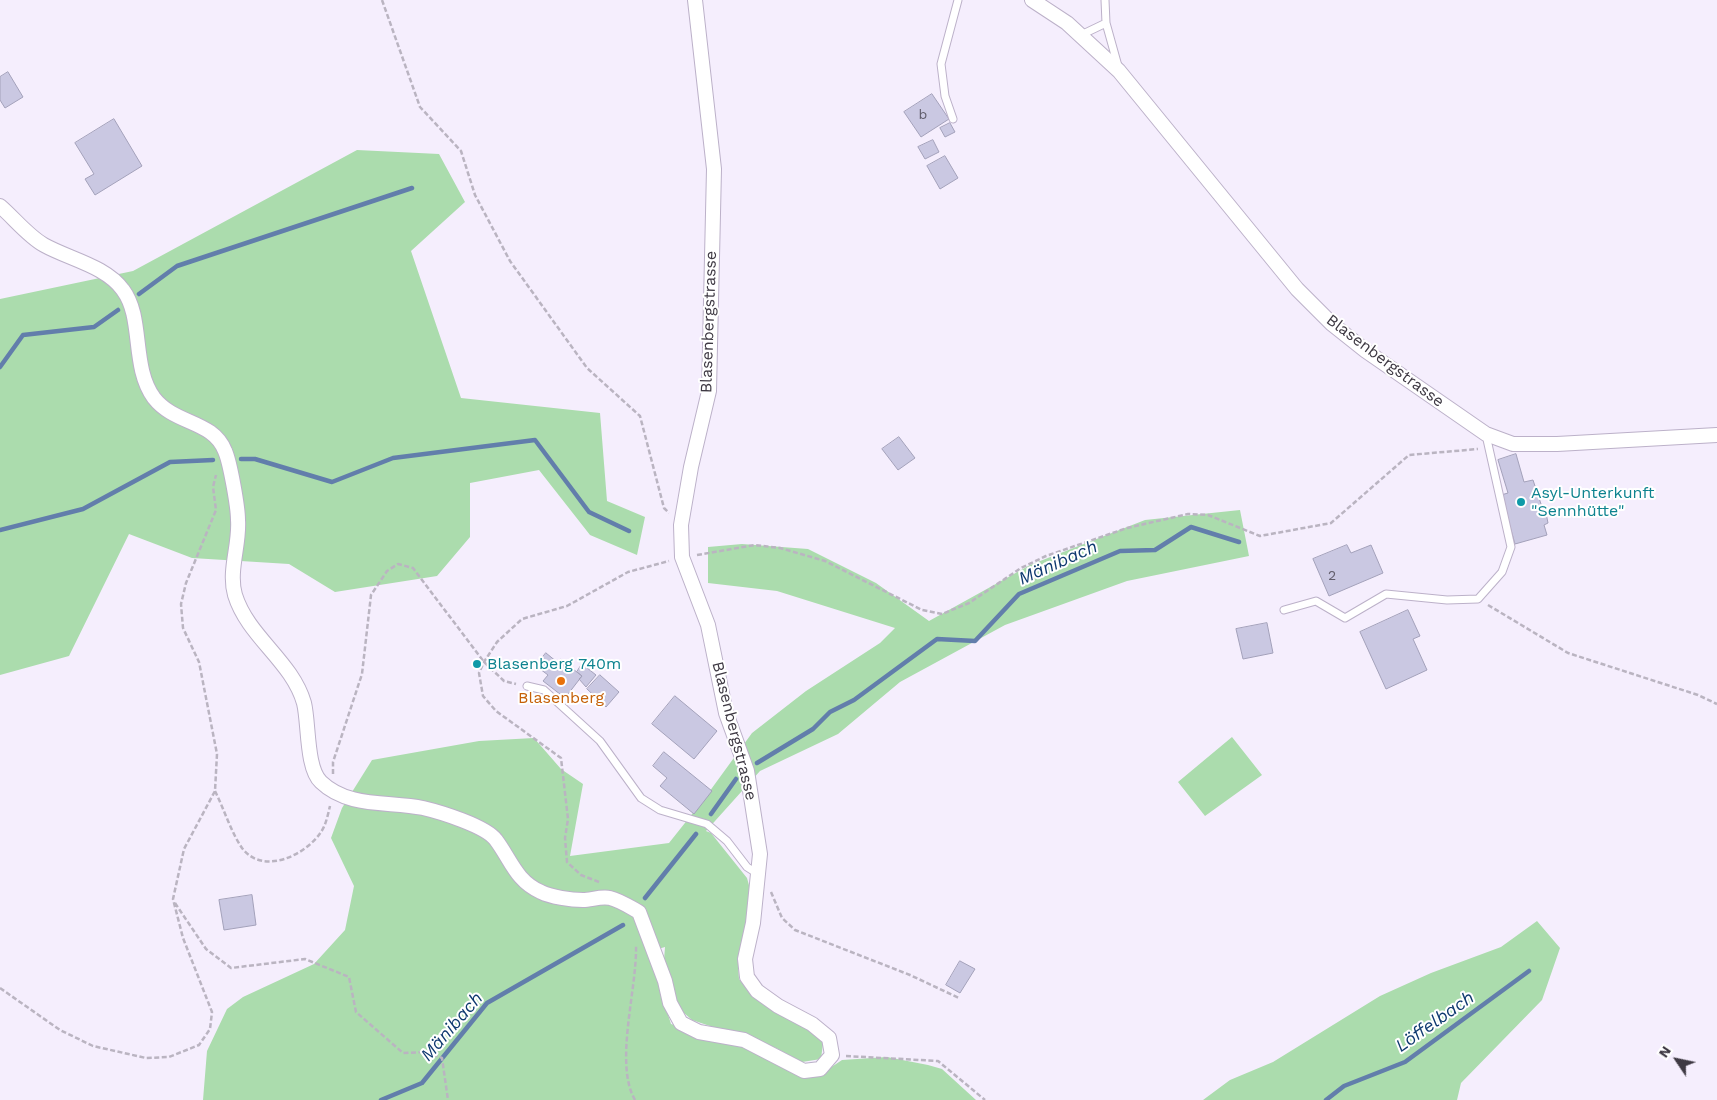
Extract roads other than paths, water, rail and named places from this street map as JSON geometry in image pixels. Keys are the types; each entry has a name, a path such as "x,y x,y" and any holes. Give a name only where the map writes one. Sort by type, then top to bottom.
{"street":[{"name":"Blasenbergstrasse","path":"0,206 42,244 109,276 124,291 132,311 142,375 154,398 176,417 212,430 225,450 238,520 234,571 235,594 248,620 291,674 304,704 309,749 318,779 334,792 356,800 423,808 476,826 495,838 506,860 523,883 543,894 580,900 609,898 639,912 665,981 670,1003 681,1023 698,1032 744,1040 804,1071 820,1069 832,1055 829,1038 812,1024 778,1006 757,991 747,977 745,959 753,923 760,854 747,771 726,713 708,625 682,557 681,525 690,467 709,391 714,169 695,0"},
{"name":"Blasenbergstrasse","path":"1032,0 1067,23 1120,72 1297,289 1332,324 1366,351 1486,434 1513,444 1557,444 1717,435"}],"lane":[{"path":"953,119 945,96 941,64 958,0"},
{"path":"1105,0 1106,23 1120,72"},
{"path":"1081,35 1106,23"},
{"path":"1284,610 1316,601 1345,618 1386,594 1447,600 1478,599 1502,572 1510,547 1486,434"},
{"path":"527,686 544,690 600,740 641,798 660,810 707,824 727,841 746,866 758,875"}],"waterway":[{"path":"139,294 177,266 412,188"},
{"path":"0,367 23,335 94,327 118,310"},
{"path":"241,459 255,459 332,482 393,458 535,440 589,512 629,531"},
{"path":"0,530 83,509 170,462 213,460"},
{"name":"Mänibach","path":"757,763 813,729 830,712 854,700 937,639 975,641 1019,594 1120,551 1155,550 1191,527 1239,542"},
{"name":"Mänibach","path":"711,814 736,779"},
{"name":"Mänibach","path":"645,898 696,834"},
{"name":"Mänibach","path":"381,1100 422,1083 487,1003 623,925"},
{"name":"Löffelbach","path":"1326,1100 1344,1086 1405,1062 1529,971"}],"place":[{"name":"Asyl-Unterkunft \"Sennhütte\"","path":"1521,502"},
{"name":"Blasenberg 740m","path":"477,664"},
{"name":"Blasenberg","path":"561,681"}]}
